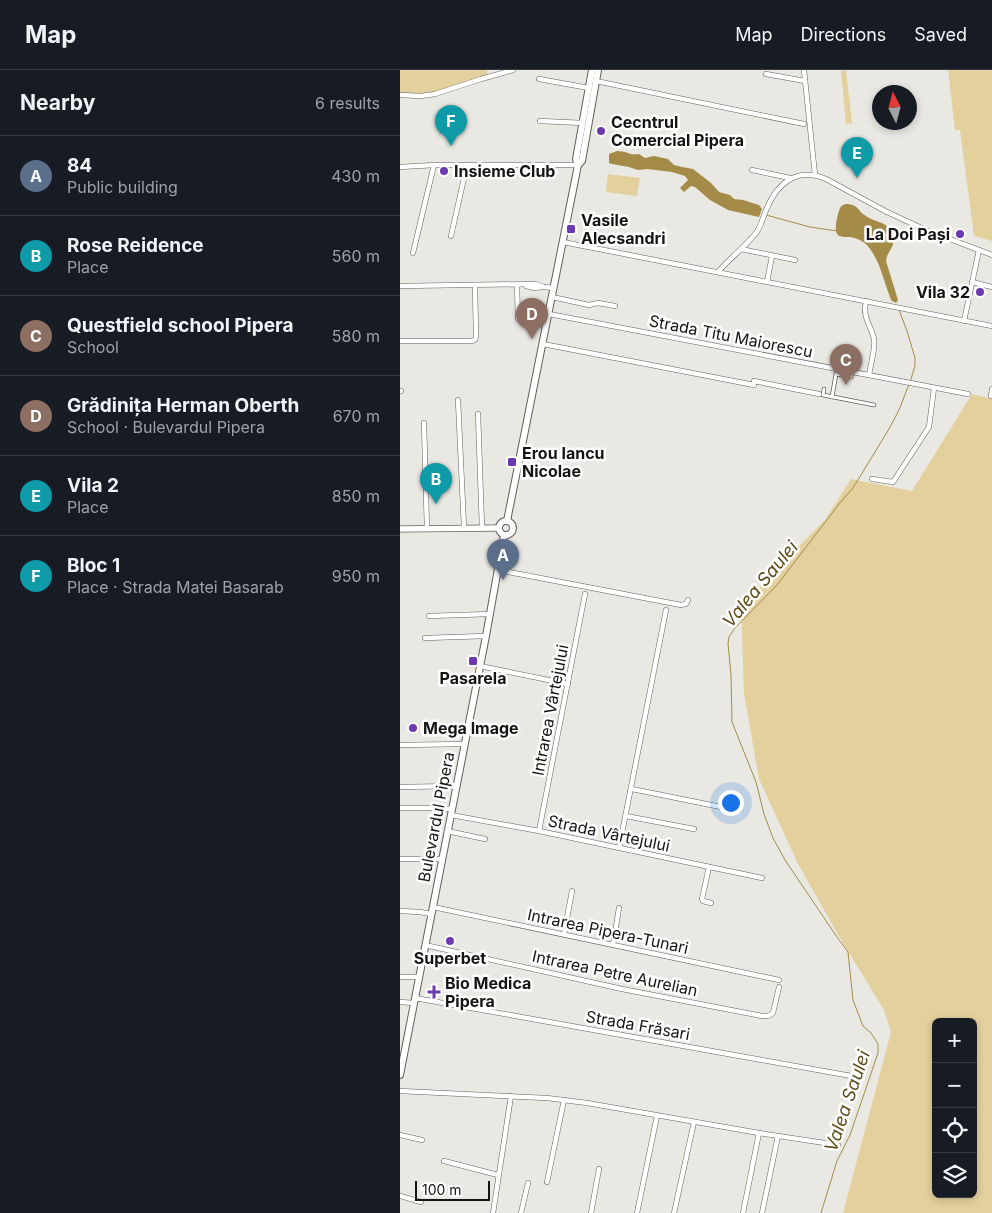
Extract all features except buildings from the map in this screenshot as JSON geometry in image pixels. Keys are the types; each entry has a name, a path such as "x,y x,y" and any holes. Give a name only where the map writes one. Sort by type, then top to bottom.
{"main road":[{"path":"507,521 578,165 576,159 592,70"},
{"path":"578,165 582,161 598,70"},
{"path":"507,521 511,524 512,530 509,534 504,534 499,528 502,523 507,521"},
{"name":"Bulevardul Pipera","path":"400,1075 486,636 504,534"}],"street":[{"path":"400,95 421,96 435,94 513,70"},
{"path":"804,70 815,175"},
{"path":"766,74 805,81"},
{"path":"539,79 589,88"},
{"path":"596,81 804,124"},
{"path":"540,121 583,123"},
{"path":"400,167 434,165 578,165"},
{"path":"413,253 434,165"},
{"path":"450,236 467,165"},
{"path":"752,170 790,178"},
{"path":"718,272 756,233 768,204 785,181 801,175 815,175 826,179 887,212 992,255"},
{"path":"563,242 992,326"},
{"path":"741,250 794,260"},
{"path":"964,321 979,250"},
{"path":"767,282 772,256"},
{"path":"972,282 992,287"},
{"path":"400,342 475,340 475,285"},
{"path":"518,319 520,285"},
{"path":"400,286 520,285 534,288 554,288"},
{"path":"552,297 589,304 598,303 615,306"},
{"path":"866,301 865,317 875,341 869,375"},
{"name":"Strada Titu Maiorescu","path":"549,314 968,394"},
{"path":"543,344 819,394"},
{"path":"832,397 836,374 851,377 852,372"},
{"path":"872,479 893,482 929,427 934,388"},
{"path":"824,389 823,395 874,405"},
{"path":"992,389 992,396"},
{"path":"458,400 464,528"},
{"path":"478,414 482,528"},
{"path":"424,423 427,529"},
{"path":"400,529 499,528"},
{"path":"498,570 680,605 686,604 688,600"},
{"name":"Intrarea Vârtejului","path":"539,831 585,594"},
{"path":"619,848 666,610"},
{"path":"429,616 490,614"},
{"path":"425,638 486,636"},
{"path":"480,666 568,684"},
{"path":"400,745 464,744"},
{"path":"400,787 456,786"},
{"path":"632,789 736,810"},
{"name":"Strada Vârtejului","path":"400,808 451,812 762,878"},
{"path":"626,816 694,829"},
{"path":"448,831 485,839"},
{"path":"400,860 442,859"},
{"path":"709,867 702,899 711,903"},
{"path":"564,934 572,891"},
{"name":"Intrarea Pipera-Tunari","path":"433,907 779,980"},
{"path":"613,945 619,908"},
{"path":"400,911 431,914"},
{"name":"Intrarea Petre Aurelian","path":"425,945 622,989 762,1016 768,1016 773,1012 779,987"},
{"path":"400,977 419,978"},
{"name":"Strada Frăsari","path":"400,1002 414,1001 857,1077"},
{"path":"400,1091 564,1100 759,1133 838,1144"},
{"path":"493,1213 510,1096"},
{"path":"547,1182 564,1100"},
{"path":"637,1213 657,1116"},
{"path":"674,1213 694,1122"},
{"path":"743,1213 759,1133"},
{"path":"400,1135 422,1140"},
{"path":"762,1213 778,1136"},
{"path":"444,1161 498,1175"},
{"path":"591,1213 599,1169"},
{"path":"521,1213 528,1183"},
{"path":"400,1196 421,1202"}],"shaded area":[{"path":"400,70 487,70 488,77 435,94 400,95"},
{"path":"846,70 852,123 846,124 841,71"},
{"path":"948,70 992,70 992,241 974,236 960,130 955,130"},
{"path":"617,151 639,154 645,158 654,156 668,159 674,165 693,169 719,192 730,195 734,199 759,205 762,209 759,217 728,210 710,200 695,187 691,186 684,192 680,188 688,180 685,176 672,172 647,169 638,170 609,163 609,154"},
{"path":"608,174 640,178 637,196 606,192"},
{"path":"846,204 856,207 866,216 891,230 893,245 886,261 898,300 896,303 892,301 879,265 869,248 855,238 838,235 836,222 839,210 841,206"},
{"path":"972,394 992,399 992,1213 843,1213 891,1032 884,1010 798,864 759,779 744,694 741,605 825,520 851,479 912,491"}],"waterway":[{"name":"Valea Saulei","path":"766,215 810,227 837,231"},
{"name":"Valea Saulei","path":"821,1213 837,1161 850,1135 878,1053 878,1044 871,1033 863,1026 853,1000 848,952 785,860 773,838 764,814 756,782 732,722 728,643 729,637 735,628 777,585 853,488 899,410 915,366 915,358 899,310"}],"place":[{"name":"Cecntrul Comercial Pipera","path":"601,131"},
{"name":"Bloc 1","path":"451,146"},
{"name":"Insieme Club","path":"444,171"},
{"name":"Vila 2","path":"857,178"},
{"name":"Vasile Alecsandri","path":"571,229"},
{"name":"La Doi Pași","path":"960,234"},
{"name":"Vila 32","path":"980,292"},
{"name":"Grădinița Herman Oberth","path":"532,339"},
{"name":"Questfield school Pipera","path":"846,385"},
{"name":"Erou Iancu Nicolae","path":"512,462"},
{"name":"Rose Reidence","path":"436,504"},
{"name":"84","path":"503,580"},
{"name":"Pasarela","path":"473,661"},
{"name":"Mega Image","path":"413,728"},
{"name":"Superbet","path":"450,941"},
{"name":"Bio Medica Pipera","path":"434,992"}]}
